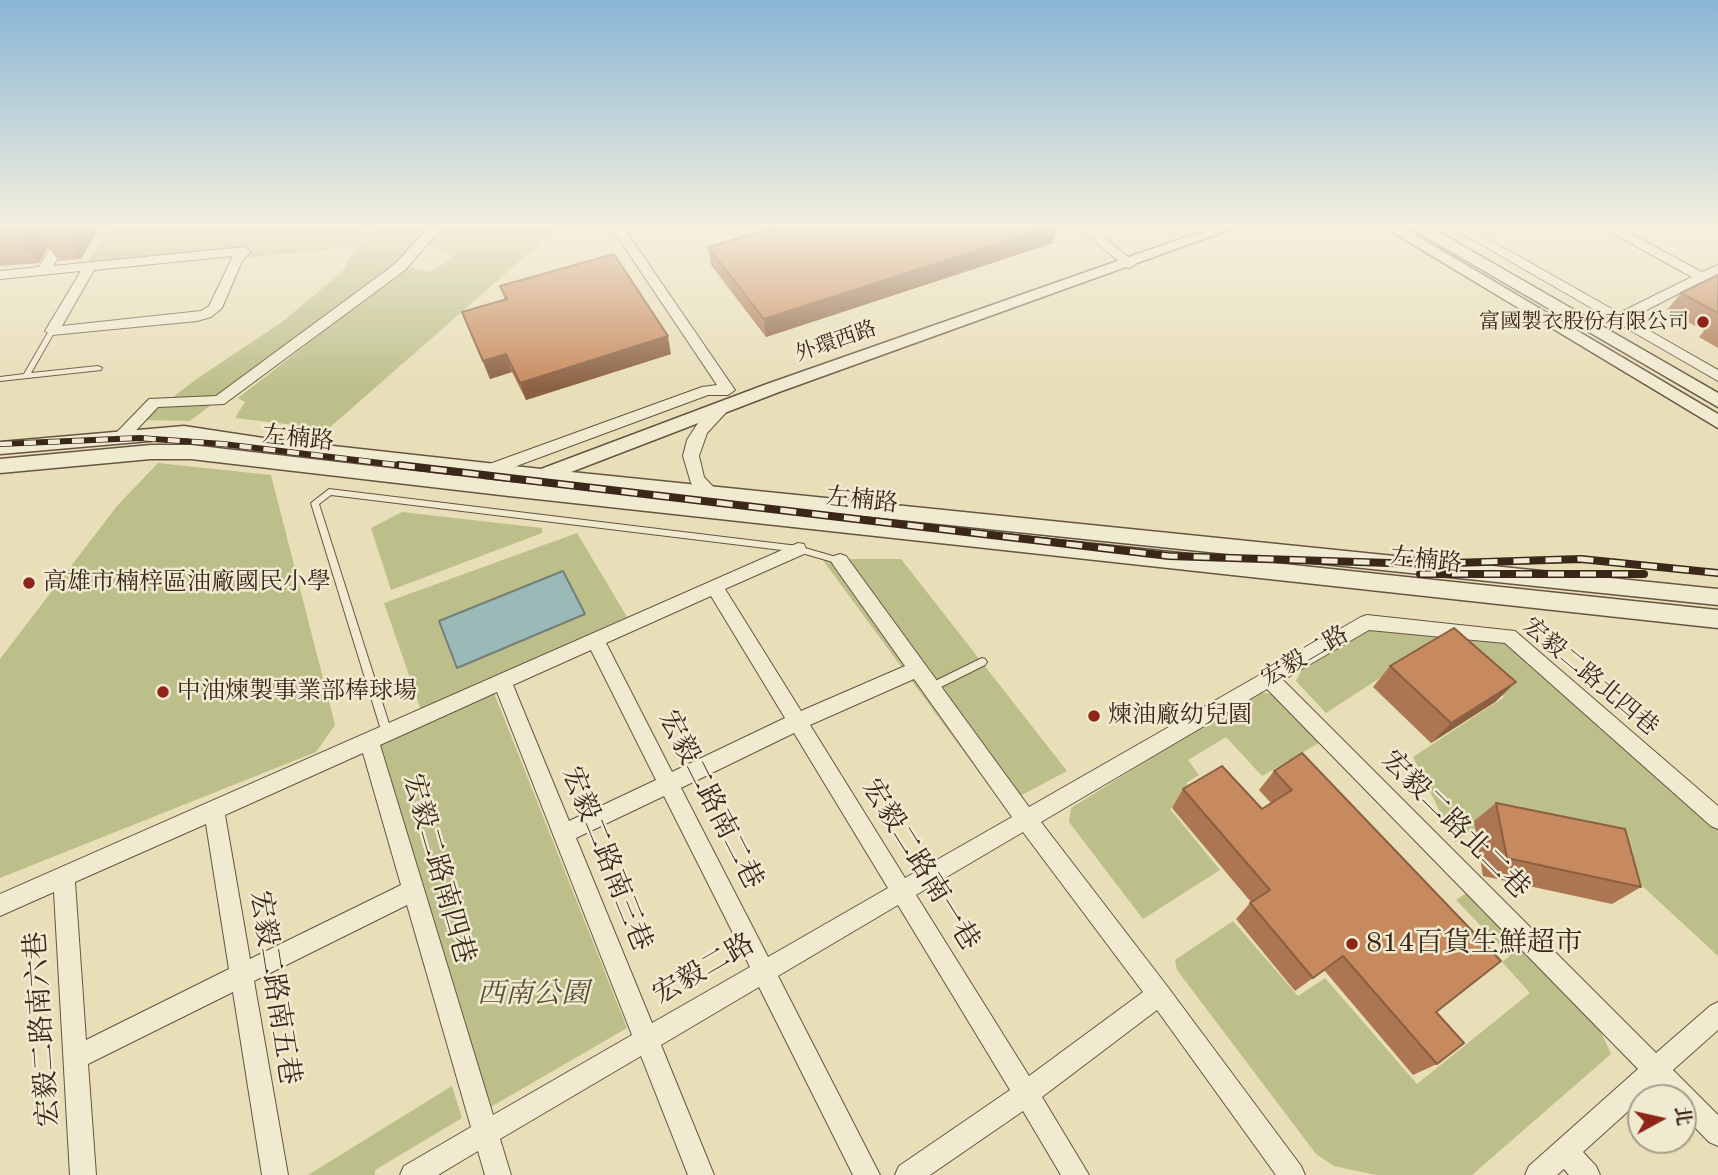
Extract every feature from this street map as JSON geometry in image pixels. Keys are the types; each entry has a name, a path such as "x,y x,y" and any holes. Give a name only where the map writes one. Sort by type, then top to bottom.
{"street":[{"path":"52,331 82,279"},
{"path":"52,331 198,317 215,308 228,279"},
{"path":"122,436 154,402 219,401 384,279"},
{"path":"650,279 727,398"},
{"name":"外環西路","path":"512,481 727,398 1071,279"},
{"path":"1478,279 1718,422"},
{"path":"1509,279 1718,401"},
{"path":"1547,279 1718,376"},
{"path":"1618,319 1698,279"},
{"name":"外環西路","path":"484,478 707,390 727,398"},
{"name":"外環西路","path":"543,475 727,398"},
{"name":"外環西路","path":"710,492 697,479 691,456 701,430 727,398"},
{"name":"左楠路","path":"0,448 184,432 484,478 1718,619"},
{"name":"左楠路","path":"0,466 172,451 454,483 484,478"},
{"name":"左楠路","path":"512,481 543,475 1718,597"},
{"path":"0,905 798,549"},
{"path":"840,561 1027,821 1160,994 1292,1175"},
{"name":"宏毅二路南一巷","path":"714,586 1076,1175"},
{"name":"宏毅二路","path":"413,1175 1367,622"},
{"name":"宏毅二路北四巷","path":"1367,622 1509,636 1718,819"},
{"name":"宏毅二路南二巷","path":"595,640 867,1175"},
{"path":"564,834 797,722 917,669"},
{"name":"宏毅二路北二巷","path":"1269,679 1718,1133"},
{"name":"宏毅二路南三巷","path":"502,681 701,1175"},
{"name":"宏毅二路南四巷","path":"378,737 413,890 498,1175"},
{"name":"宏毅二路南五巷","path":"214,811 275,1175"},
{"name":"宏毅二路南六巷","path":"64,878 83,1175"},
{"path":"75,1058 413,890"},
{"path":"908,1175 1026,1094 1160,994"},
{"path":"1538,1175 1718,1014"},
{"path":"1566,1152 1587,1175"}],"lane":[{"path":"26,376 52,331"},
{"path":"0,379 98,368"},
{"path":"378,737 315,503 329,492 798,549 840,561"},
{"path":"932,687 982,662"}],"green space":[{"path":"334,279 375,279 190,421 143,420 198,378 282,322"},
{"path":"391,279 499,279 328,429 235,418 245,402 238,398"},
{"name":"中油煉製事業部棒球場","path":"158,463 271,475 335,725 316,752 0,878 0,659 117,506"},
{"path":"402,512 542,528 542,533 391,590 371,528"},
{"path":"577,533 627,617 421,710 384,603"},
{"path":"822,559 901,559 1067,771 1003,805"},
{"path":"1371,629 1506,642 1718,817 1718,956 1638,882 1618,835 1509,805 1455,842 1413,757 1504,697 1432,644 1326,713 1296,681 1301,671"},
{"path":"1257,692 1272,694 1319,743 1262,776 1226,737 1188,760 1199,775 1186,783 1192,790 1170,809 1220,870 1143,919 1069,822 1071,808"},
{"name":"西南公園","path":"494,693 627,1028 489,1108 380,744"},
{"path":"1468,892 1601,1032 1611,1054 1472,1175 1376,1175 1334,1166 1316,1154 1177,970 1175,960 1233,921 1298,996 1325,978 1417,1084 1530,993 1502,962 1510,956 1456,900"},
{"path":"452,1086 462,1118 375,1170 375,1175 308,1175"}],"water":[{"path":"563,571 585,614 457,668 439,621"}],"building":[{"path":"526,279 630,279 668,336 520,383 506,354 483,361 462,312 507,299 500,286"},
{"path":"733,279 889,279 764,319"},
{"path":"1710,279 1718,279 1718,313 1681,293"},
{"path":"1454,628 1516,682 1451,723 1390,666"},
{"name":"814百貨生鮮超市","path":"1302,753 1501,961 1436,1012 1464,1043 1437,1064 1343,956 1313,978 1250,903 1270,890 1183,789 1222,766 1262,809 1292,790 1274,771"},
{"path":"1496,803 1625,829 1641,887 1507,858"}],"railway":[{"path":"0,444 140,438 223,444 414,467"},
{"path":"399,465 1169,556 1421,564 1581,559 1718,573"},
{"path":"1420,574 1644,574"}],"place":[{"name":"富國製衣股份有限公司","path":"1703,322"},
{"name":"高雄市楠梓區油廠國民小學","path":"29,583"},
{"name":"中油煉製事業部棒球場","path":"163,692"},
{"name":"煉油廠幼兒園","path":"1094,716"},
{"name":"814百貨生鮮超市","path":"1352,944"}]}
